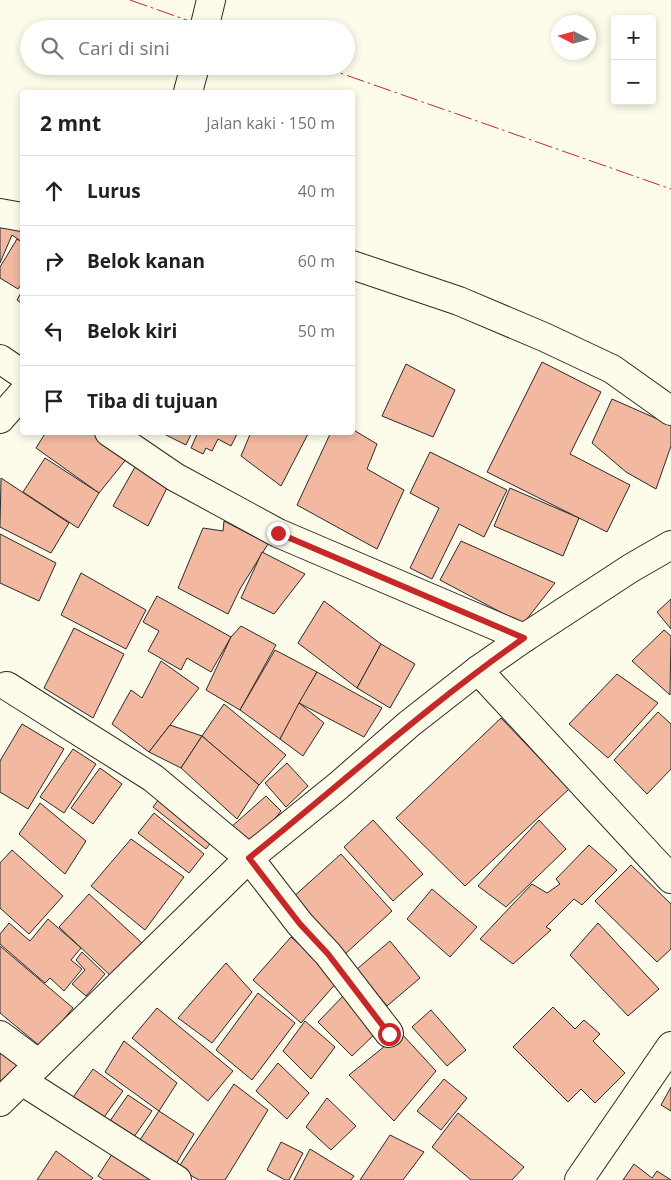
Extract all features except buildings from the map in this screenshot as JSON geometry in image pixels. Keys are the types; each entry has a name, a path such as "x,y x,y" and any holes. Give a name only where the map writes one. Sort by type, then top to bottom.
{"street":[{"path":"206,20 211,0"},
{"path":"189,90 193,75"},
{"path":"0,214 20,217"},
{"path":"355,267 459,301 544,337 612,369 671,411"},
{"path":"0,358 20,373"},
{"path":"0,419 20,396"},
{"path":"112,435 175,478 278,533 524,638"},
{"path":"0,1102 249,858 338,786 409,724 478,670 524,638 631,568 671,545"},
{"path":"478,670 671,879"},
{"path":"7,686 153,778 249,858 300,924 328,954 389,1034"},
{"path":"0,1035 30,1073 177,1180"},
{"path":"579,1180 671,1046"}],"power":[{"path":"130,0 187,20"},
{"path":"346,75 671,189"}],"route":[{"path":"278,533 524,638 478,670 409,724 338,786 249,858 300,924 328,954 389,1034"}]}
